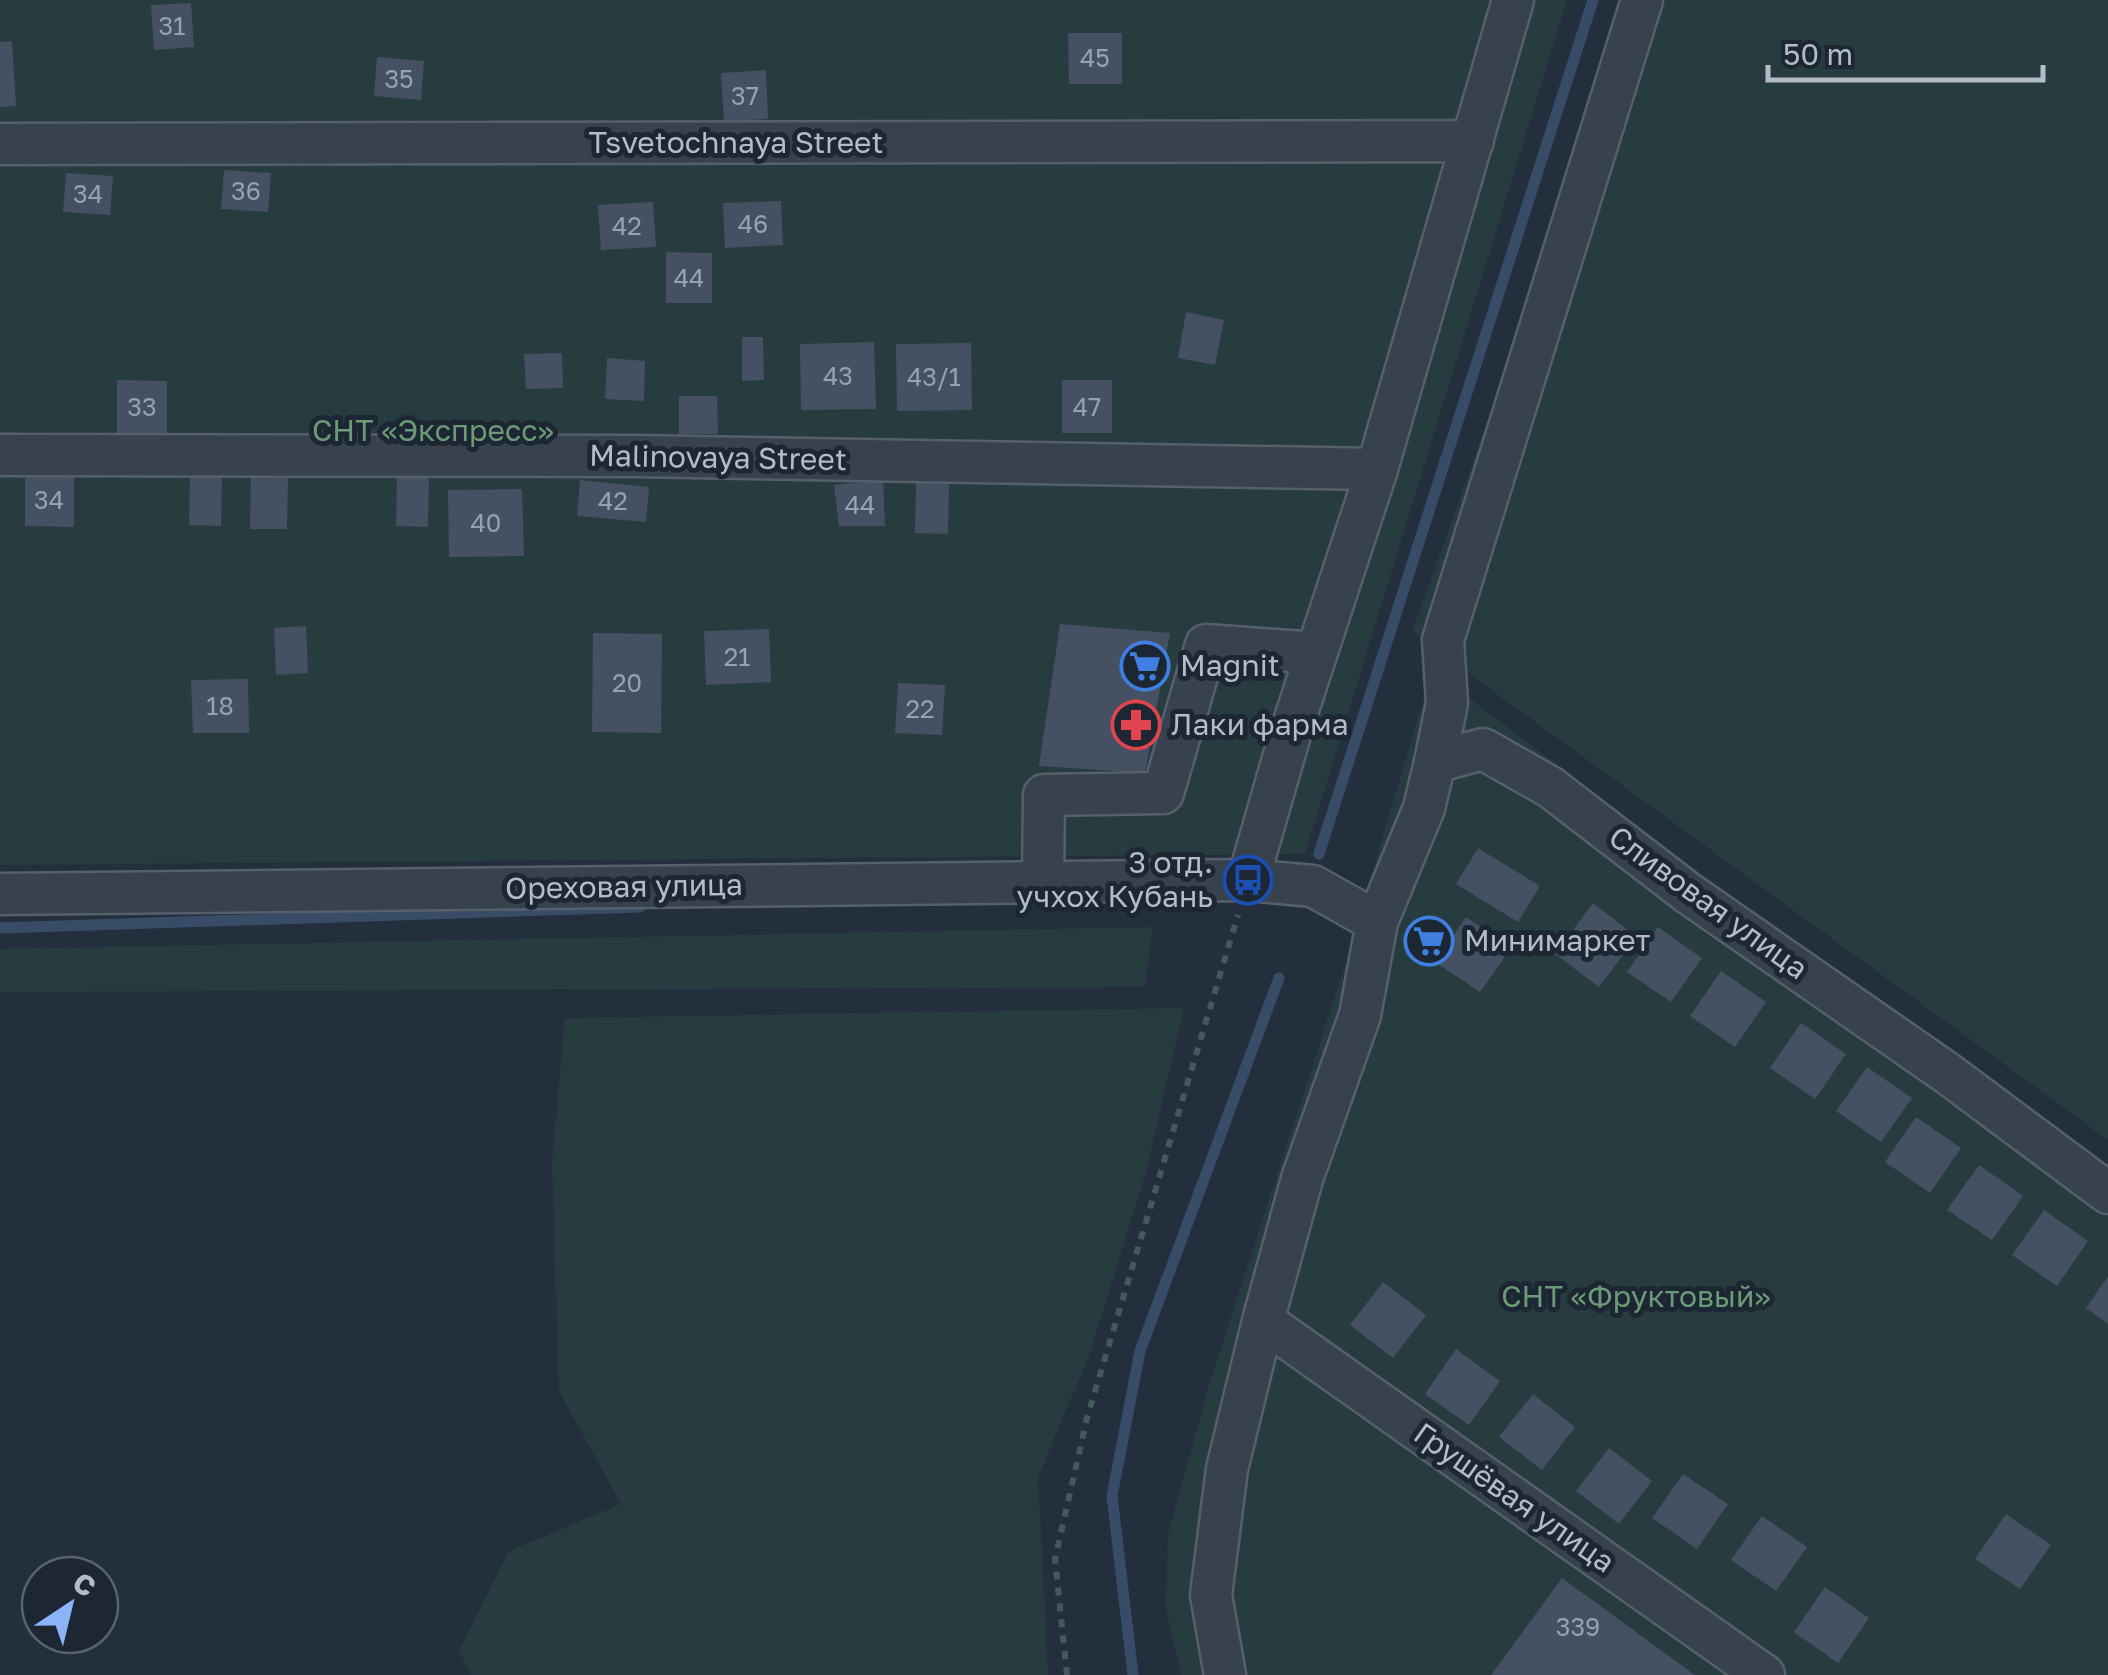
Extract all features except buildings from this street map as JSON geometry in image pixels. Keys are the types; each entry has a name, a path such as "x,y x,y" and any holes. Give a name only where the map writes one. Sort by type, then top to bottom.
{"street":[{"path":"1248,880 1292,728 1377,469 1513,0"},
{"path":"1225,1675 1211,1595 1227,1469 1264,1320 1302,1179 1360,1015 1377,922 1424,808 1447,703 1444,640 1642,0"},
{"name":"Tsvetochnaya Street","path":"0,144 1472,141"},
{"name":"Malinovaya Street","path":"0,455 635,456 1377,469"},
{"path":"1043,882 1044,795 1163,794 1206,645 1316,653"},
{"name":"Сливовая улица","path":"1435,762 1483,749 1550,787 1688,892 2108,1193"},
{"name":"Ореховая улица","path":"0,894 1248,880 1313,886 1377,922"},
{"name":"Грушёвая улица","path":"1264,1320 1764,1675"}],"path":[{"path":"1067,1675 1056,1559 1087,1418 1248,880"}],"green space":[{"name":"СНТ «Экспресс»","path":"0,0 1567,0 1305,854 0,865"},
{"path":"1638,0 2108,0 2108,1140 1412,632"},
{"name":"СНТ «Фруктовый»","path":"1432,670 2108,1182 2108,1675 1181,1675 1166,1609 1168,1534 1209,1385 1345,965"},
{"path":"1153,927 1145,987 0,992 0,949"},
{"path":"1184,1008 1146,1172 1090,1353 1038,1477 1048,1675 471,1675 459,1651 509,1551 621,1504 559,1391 552,1162 565,1018"}],"waterway":[{"path":"1319,854 1593,0"},
{"path":"0,928 640,907"},
{"path":"1133,1675 1112,1496 1140,1351 1279,978"}],"place":[{"name":"Magnit","path":"1145,666"},
{"name":"Лаки фарма","path":"1136,725"},
{"name":"3 отд. учхох Кубань","path":"1248,880"},
{"name":"Минимаркет","path":"1429,941"}]}
